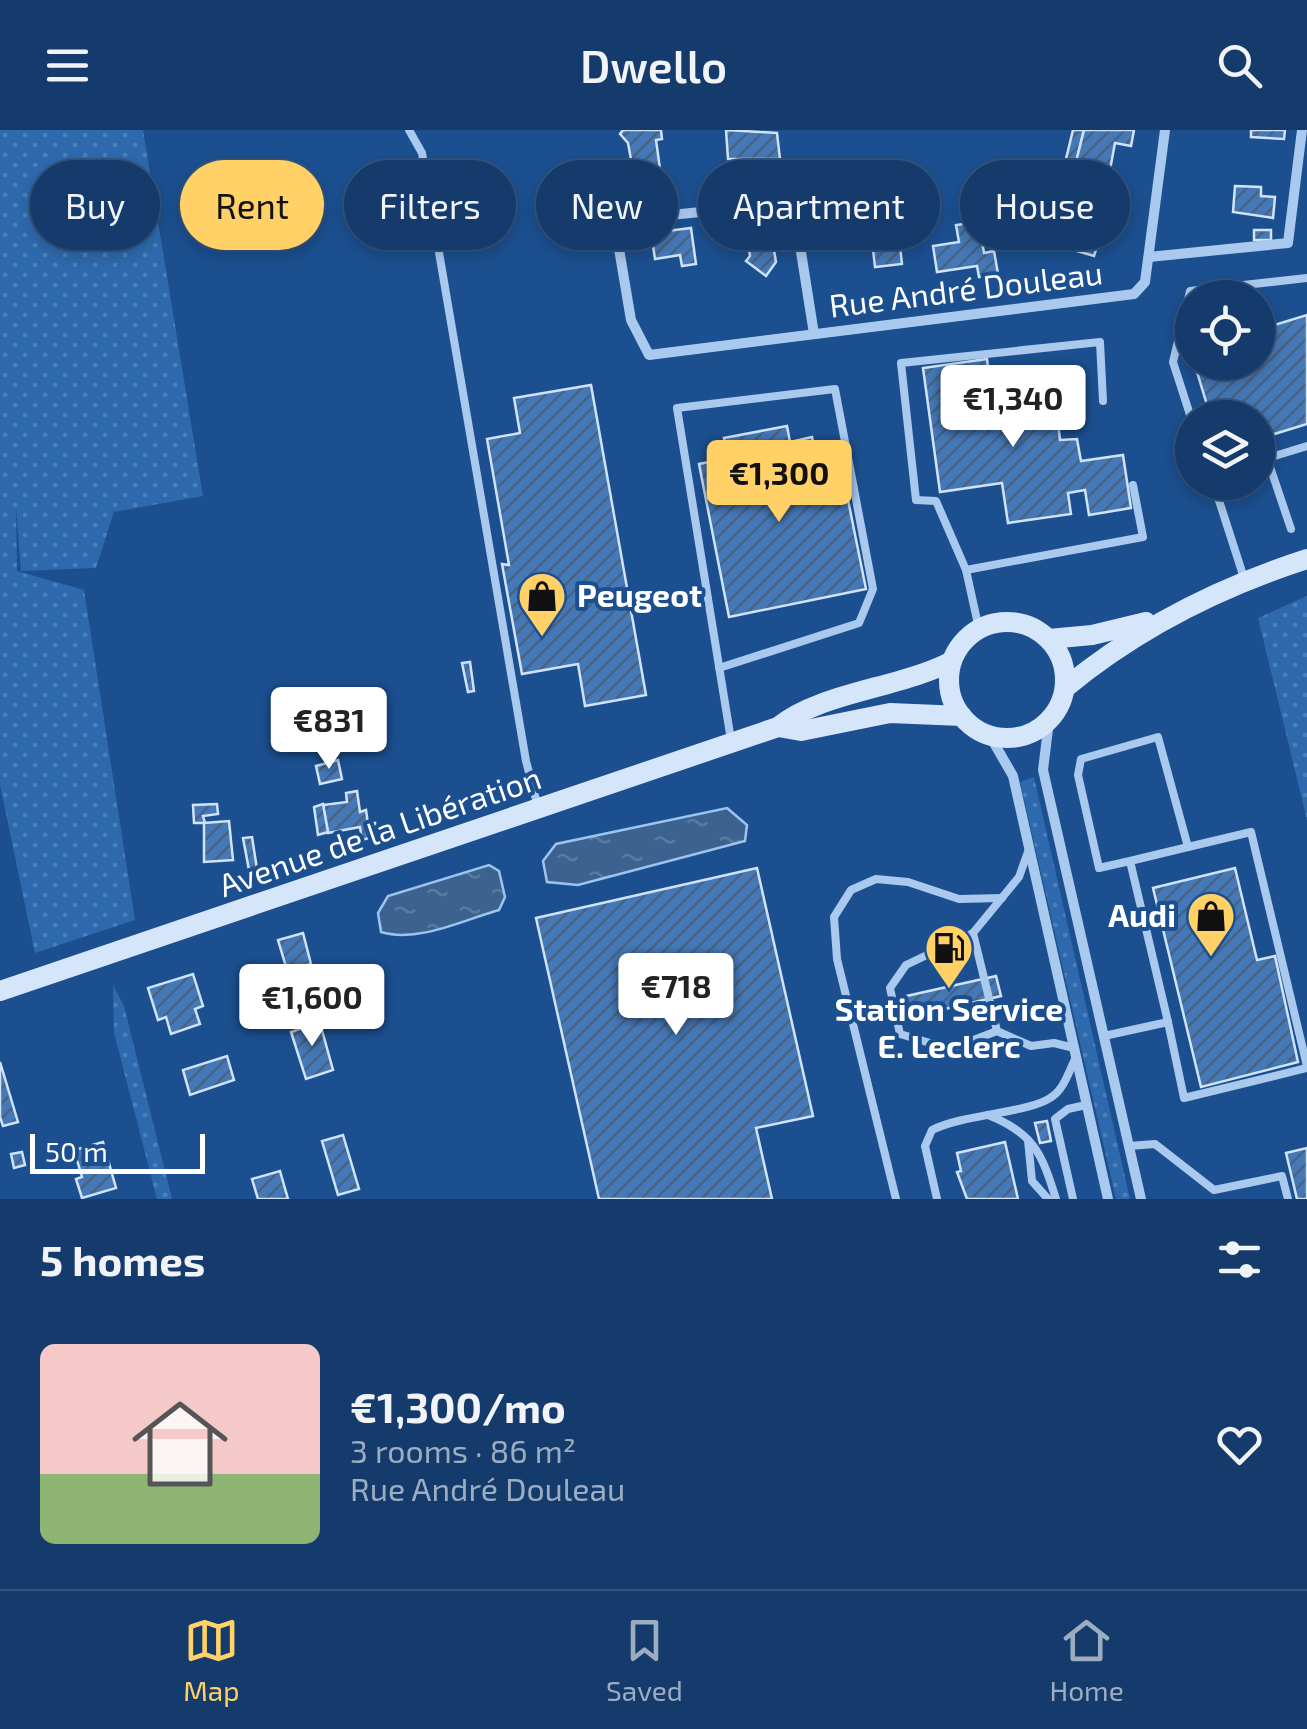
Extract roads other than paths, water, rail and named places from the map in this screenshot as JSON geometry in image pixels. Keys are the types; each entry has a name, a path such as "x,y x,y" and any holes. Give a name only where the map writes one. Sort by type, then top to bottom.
{"main road":[{"path":"1065,688 1059,653 1049,639 1016,622 979,629 968,637 952,661 952,700 962,716 990,736 1022,736 1049,721 1065,688 1100,658 1186,609 1307,559"},
{"path":"1049,639 1092,635 1186,609"},
{"name":"Avenue de la Libération","path":"0,991 540,811 778,727 794,714 909,680 952,661"},
{"name":"Avenue de la Libération","path":"778,727 801,731 890,713 962,716"}],"street":[{"name":"Rue André Douleau","path":"814,334 795,214 782,204 630,219 616,231 632,320 649,355 1134,294 1146,282 1165,130"},
{"path":"1149,257 1288,243 1302,130"},
{"path":"1049,721 1044,770 1141,1199"},
{"path":"990,736 1013,776 1108,1199"}],"lane":[{"path":"409,130 422,153 526,761 540,811"},
{"path":"1185,400 1173,362 1190,291 1307,278"},
{"path":"979,629 966,570 936,501 916,500 901,363 1100,342 1103,401"},
{"path":"719,668 860,624 874,589 835,389 677,408 719,668 732,744"},
{"path":"1275,455 1307,446"},
{"path":"966,570 1142,537 1133,485"},
{"path":"1275,490 1291,529"},
{"path":"1219,500 1246,582"},
{"path":"1130,861 1184,1098 1307,1067 1251,832 1130,861 1099,868 1078,775 1082,759 1158,737 1188,847"},
{"path":"937,1199 925,1146 932,1130 1049,1100 1063,1085 1075,1052 1054,1043 1031,1046 997,1031 950,1049 900,1034 890,988 906,964 973,933 1019,877 1030,848"},
{"path":"896,1199 837,960 834,916 852,890 876,879 908,882 959,899 1002,898"},
{"path":"973,933 997,1031"},
{"path":"1104,1036 1168,1022"},
{"path":"1073,1199 1055,1119 1068,1108 1086,1105"},
{"path":"985,1114 1017,1126 1050,1172 1056,1199"},
{"path":"1028,1140 1032,1180 1048,1199"},
{"path":"1129,1146 1155,1144 1214,1190 1282,1176 1288,1199"},
{"path":"1231,1186 1234,1199"}],"water":[{"path":"727,808 747,825 745,841 578,885 547,882 543,861 556,844"},
{"path":"489,865 499,871 505,897 499,910 425,933 381,932 378,913 388,896"}],"place":[{"name":"Peugeot","path":"542,638"},
{"name":"Audi","path":"1211,958"},
{"name":"Station Service E. Leclerc","path":"949,990"}]}
